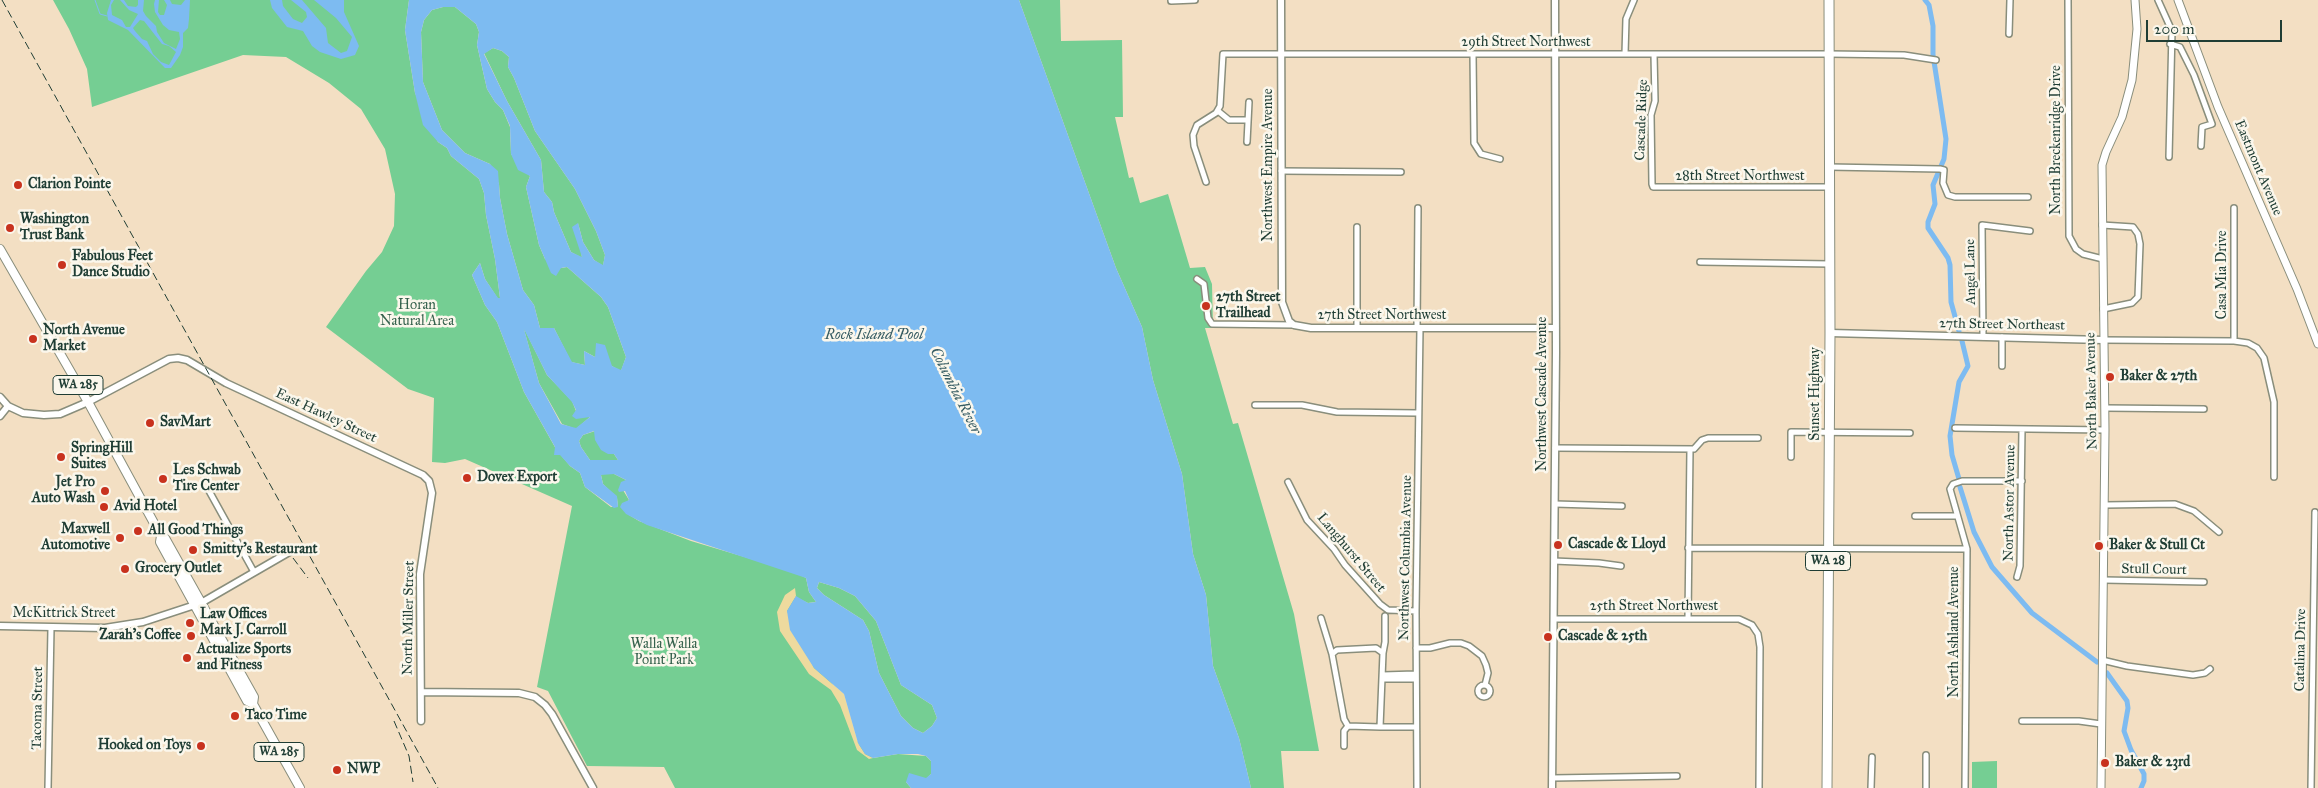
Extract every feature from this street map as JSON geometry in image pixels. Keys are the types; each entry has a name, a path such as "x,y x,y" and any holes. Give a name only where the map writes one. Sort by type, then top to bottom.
{"highway":[{"name":"Sunset Highway","path":"1827,788 1830,333 1829,0"}],"main road":[{"name":"North Baker Avenue","path":"2101,788 2106,430 2102,225 2104,157 2122,117 2134,72 2137,30 2135,0"},
{"name":"Eastmont Avenue","path":"2178,0 2218,107 2297,289 2318,344"},
{"name":"WA 285","path":"0,249 88,402 161,536 166,538 198,605 254,697 253,704 300,788"}],"street":[{"path":"1171,1 1195,0"},
{"name":"Northwest Empire Avenue","path":"1281,0 1282,302 1286,316 1294,325"},
{"name":"Northwest Cascade Avenue","path":"1552,788 1556,328 1555,0"},
{"path":"1625,54 1626,19 1634,0"},
{"path":"2009,34 2010,0"},
{"name":"North Breckenridge Drive","path":"2068,0 2069,236 2076,250 2082,254 2103,259"},
{"path":"2158,0 2171,26 2169,158"},
{"path":"2170,44 2180,47 2196,81 2212,124 2202,127 2202,146"},
{"name":"29th Street Northwest","path":"1218,111 1222,101 1223,54 1829,54 1904,56 1936,60"},
{"path":"1473,54 1474,143 1480,154 1500,159"},
{"name":"Cascade Ridge","path":"1652,186 1651,115 1655,100 1654,54"},
{"path":"1247,142 1249,102"},
{"path":"1206,182 1194,146 1193,135 1197,125 1218,111 1229,120 1248,120"},
{"path":"1829,167 1940,169 1944,170 1945,190 1948,195 1955,197 2028,198"},
{"path":"1282,171 1401,172"},
{"name":"28th Street Northwest","path":"1652,186 1656,188 1829,187"},
{"name":"Northwest Columbia Avenue","path":"1416,788 1418,208"},
{"name":"Casa Mia Drive","path":"2234,208 2234,341"},
{"name":"Angel Lane","path":"1983,337 1982,225 2030,231"},
{"path":"2102,225 2127,225 2133,227 2138,234 2140,244 2139,288 2136,300 2103,310"},
{"path":"1357,227 1357,328"},
{"path":"1700,262 1830,264"},
{"name":"27th Street Northwest","path":"1197,279 1204,284 1210,322 1215,324 1294,325 1311,328 1556,328"},
{"name":"27th Street Northeast","path":"1830,333 2103,340 2234,341 2254,346 2264,358 2274,406 2274,477"},
{"path":"2002,337 2002,366"},
{"name":"East Hawley Street","path":"8,406 23,413 44,416 60,414 88,402 170,359 187,360 226,384 423,475 430,487"},
{"path":"0,397 8,406 0,416"},
{"path":"1256,405 1302,405 1336,412 1418,414"},
{"path":"2106,408 2204,408"},
{"path":"1955,428 2106,430"},
{"name":"North Astor Avenue","path":"2016,577 2020,566 2022,429"},
{"path":"1791,457 1791,432 1910,433"},
{"path":"1555,448 1694,449 1702,440 1708,438 1758,438"},
{"path":"1688,619 1690,449"},
{"name":"North Ashland Avenue","path":"1965,788 1967,549 1950,489 1956,482 2022,481"},
{"name":"Langhurst Street","path":"1288,482 1308,520 1380,604 1388,610 1416,611"},
{"name":"North Miller Street","path":"421,722 420,574 432,501 430,487"},
{"path":"208,489 254,572"},
{"path":"1555,504 1622,506"},
{"path":"2105,505 2175,504 2194,510 2219,532"},
{"name":"Catalina Drive","path":"2311,788 2315,512"},
{"path":"1916,516 1957,516"},
{"path":"1688,548 1967,549"},
{"name":"McKittrick Street","path":"0,626 51,628 122,626 198,605 291,551"},
{"path":"1554,561 1600,562 1621,566"},
{"name":"Stull Court","path":"2104,580 2204,582"},
{"path":"1380,726 1385,616"},
{"path":"1321,618 1332,654 1344,719 1348,726"},
{"name":"25th Street Northwest","path":"1554,619 1739,619 1752,625 1758,634 1760,647 1759,788"},
{"name":"Tacoma Street","path":"48,788 51,628"},
{"path":"1416,648 1430,648 1450,643 1469,646 1482,656 1486,665 1488,673 1485,685"},
{"path":"1332,654 1337,650 1376,648 1383,653"},
{"path":"2102,660 2127,666 2193,675 2205,673 2210,669"},
{"path":"1383,677 1415,677"},
{"path":"421,692 519,693 535,697 549,710 593,788"},
{"path":"2022,721 2079,721 2101,724"},
{"path":"1348,726 1416,727"},
{"path":"1344,746 1344,731 1348,726"},
{"path":"1926,755 1926,788"},
{"path":"1871,788 1872,757"},
{"path":"1552,778 1677,776"}],"green space":[{"path":"53,0 409,0 405,30 415,93 438,142 447,148 451,156 479,179 484,193 500,298 498,299 485,279 480,263 472,275 485,305 497,322 524,392 556,449 570,466 580,473 585,487 611,507 618,507 617,498 603,484 601,475 604,473 614,474 626,480 623,490 629,500 627,502 629,515 639,521 691,541 795,572 806,578 809,592 816,602 808,603 795,597 858,743 873,758 898,754 926,756 931,761 931,774 927,778 906,782 911,788 675,788 664,767 587,766 548,691 537,687 572,506 465,459 445,463 432,462 434,398 408,389 326,327 382,252 394,226 395,194 385,149 361,109 329,83 286,57 243,55 92,107 87,69 69,29"},
{"path":"1019,0 1060,0 1061,41 1122,40 1123,117 1115,117 1129,178 1133,177 1140,203 1168,194 1190,268 1205,267 1212,284 1213,328 1205,328 1233,424 1238,423 1294,614 1319,751 1281,751 1284,788 1251,788 1239,738 1213,666 1206,595 1193,554 1182,474 1153,380 1142,327 1116,268"},
{"path":"443,7 455,7 476,24 479,32 477,45 487,89 495,102 503,110 510,127 511,154 530,176 526,187 539,245 545,259 562,268 567,267 601,297 608,307 626,357 621,371 584,351 585,365 571,362 554,328 540,328 534,305 523,290 507,234 499,184 490,164 465,153 442,130 423,82 421,32 424,20 432,10"},
{"path":"493,48 502,51 509,57 508,67 535,131 575,189 596,231 605,255 603,266 594,260 583,242 578,223 582,258 571,252 554,212 552,202 544,192 541,160 507,101 484,53"},
{"path":"523,326 547,375 572,401 576,411 591,416 576,429 562,424 539,383"},
{"path":"595,431 618,460 590,460 579,441 583,435"},
{"path":"819,582 839,588 855,596 876,621 901,685 932,705 937,718 932,726 923,733 913,728 901,716 879,673 869,631 863,620 824,595 817,588"},
{"path":"1997,761 1997,788 1972,788 1972,762"}],"sand":[{"path":"795,588 796,596 787,611 814,668 844,694 858,743 865,754 873,758 869,759 857,750 840,705 831,690 809,674 780,631 777,612 785,595"}],"water":[{"path":"111,0 114,0 111,5 112,15 122,20 126,27 130,27 138,14 129,10 120,0 124,0 128,6 136,7 138,0 144,0 143,11 146,16 156,26 157,32 164,43 176,49 180,39 179,32 169,30 163,25 155,12 155,0 159,0 158,12 160,15 164,15 167,5 164,0 170,0 172,4 181,5 185,0 190,0 188,28 183,33 183,47 171,68 165,68 128,30 108,20 107,13","holes":["140,20 144,21 162,44 169,46 176,52 169,65 161,62 153,54 147,41 142,39 133,28"]},
{"path":"270,0 282,0 283,6 293,19 302,23 307,17 306,12 291,0 302,0 326,28 328,43 341,53 347,51 352,37 336,18 314,0 344,0 344,12 359,46 355,55 341,59 320,52 312,46 303,31 287,27 272,8"},
{"name":"Rock Island Pool","path":"409,0 1019,0 1116,268 1142,327 1153,380 1182,474 1193,554 1206,595 1213,666 1239,738 1251,788 911,788 906,782 909,773 926,778 931,774 931,761 926,756 898,754 873,758 865,754 858,743 844,694 814,668 790,630 787,611 796,596 808,603 816,602 809,592 806,578 647,525 626,514 620,507 622,503 629,500 625,491 619,492 618,490 621,482 626,480 614,474 601,475 603,484 617,496 618,507 614,508 585,487 580,473 560,455 554,455 555,447 524,392 497,322 485,305 472,275 480,263 485,279 498,298 500,298 484,193 479,179 451,156 447,148 438,142 423,125 415,93 405,30","holes":["443,7 455,7 476,24 479,32 477,45 487,89 495,102 503,110 510,126 511,154 518,170 530,176 526,187 539,245 551,273 556,276 561,268 567,267 601,297 608,307 626,357 621,370 612,366 605,345 596,343 595,357 584,351 585,365 572,362 554,328 540,328 534,305 523,290 507,234 500,198 498,171 490,164 465,153 442,130 423,82 421,32 424,20 432,10","493,48 502,51 509,57 508,67 535,131 575,189 596,231 605,255 603,265 594,260 583,242 578,223 572,227 582,257 571,252 554,212 552,202 544,192 541,160 507,101 484,54","524,329 547,375 572,402 576,410 572,416 576,419 590,417 576,428 561,424 539,383","594,431 595,440 601,450 608,454 614,454 618,460 590,460 579,441 583,435","819,582 839,588 855,596 876,621 901,685 932,705 937,718 932,726 923,733 913,728 901,716 879,673 869,631 863,620 824,595 817,588"]}],"waterway":[{"path":"95,0 100,14 107,16"},
{"path":"1925,0 1929,5 1933,26 1933,55 1946,139 1944,159 1933,185 1935,204 1928,222 1928,228 1948,258 1950,265 1951,302 1959,331"},
{"path":"1959,479 1952,455 1950,436 1959,382 1968,366 1962,341"},
{"path":"1960,487 1974,532 1992,567 2032,613 2097,662"},
{"path":"2107,673 2127,701 2128,708 2124,731 2131,750 2144,774 2141,788"}],"railway":[{"path":"2,0 438,788"},
{"path":"293,558 308,578"},
{"path":"394,721 409,756 413,782"}],"place":[{"name":"Clarion Pointe","path":"18,185"},
{"name":"Washington Trust Bank","path":"10,228"},
{"name":"Fabulous Feet Dance Studio","path":"62,265"},
{"name":"27th Street Trailhead","path":"1206,306"},
{"name":"North Avenue Market","path":"33,339"},
{"name":"Baker & 27th","path":"2110,377"},
{"name":"SavMart","path":"150,423"},
{"name":"SpringHill Suites","path":"61,457"},
{"name":"Dovex Export","path":"467,478"},
{"name":"Les Schwab Tire Center","path":"163,479"},
{"name":"Jet Pro Auto Wash","path":"105,491"},
{"name":"Avid Hotel","path":"104,507"},
{"name":"All Good Things","path":"138,531"},
{"name":"Maxwell Automotive","path":"120,538"},
{"name":"Cascade & Lloyd","path":"1558,545"},
{"name":"Baker & Stull Ct","path":"2099,546"},
{"name":"Smitty's Restaurant","path":"193,550"},
{"name":"Grocery Outlet","path":"125,569"},
{"name":"Law Offices Mark J. Carroll","path":"190,623"},
{"name":"Zarah's Coffee","path":"191,636"},
{"name":"Cascade & 25th","path":"1548,637"},
{"name":"Actualize Sports and Fitness","path":"187,658"},
{"name":"Taco Time","path":"235,716"},
{"name":"Hooked on Toys","path":"201,746"},
{"name":"Baker & 23rd","path":"2105,763"},
{"name":"NWP","path":"337,770"}],"park label":[{"name":"Horan Natural Area","path":"417,314"},
{"name":"Walla Walla Point Park","path":"664,654"}],"water label":[{"name":"Columbia River","path":"955,391"}]}
